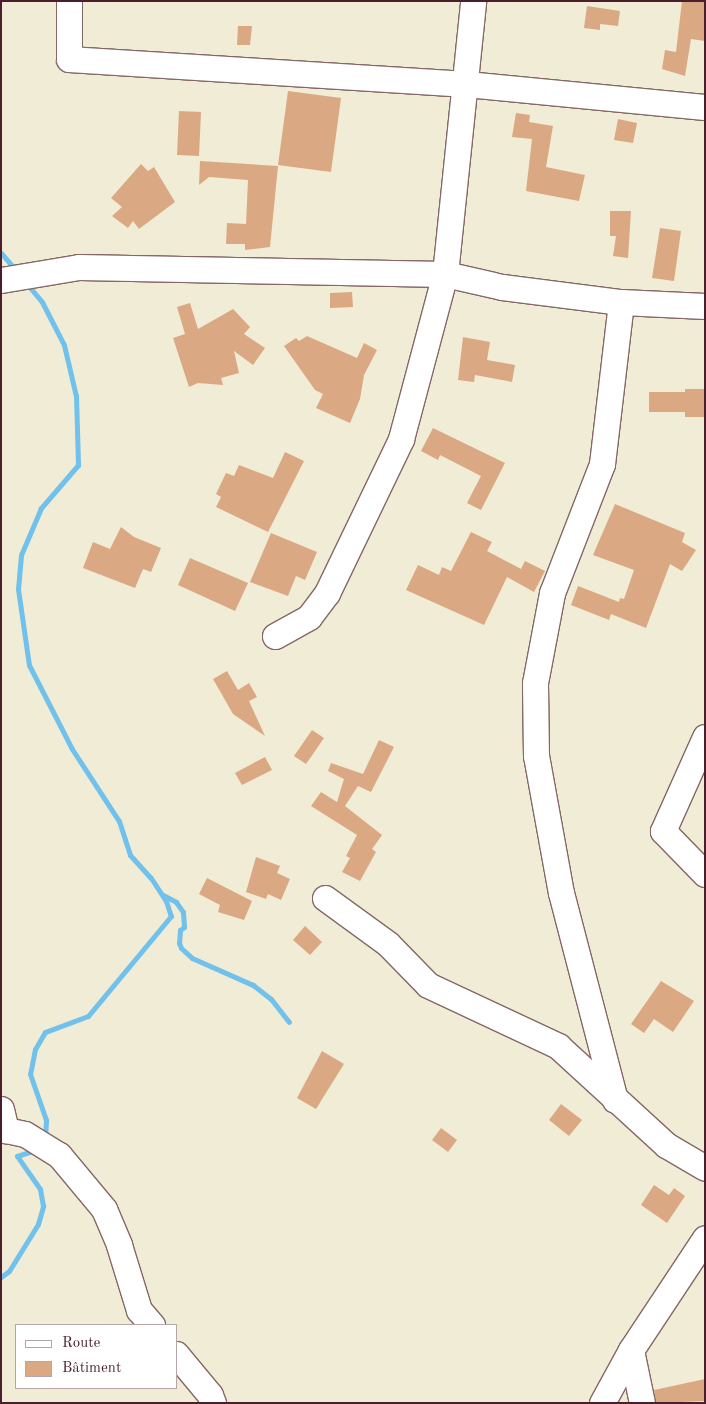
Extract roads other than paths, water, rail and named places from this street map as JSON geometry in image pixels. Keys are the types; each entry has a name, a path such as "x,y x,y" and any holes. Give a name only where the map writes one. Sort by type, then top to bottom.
{"street":[{"path":"69,1 69,59 466,84 705,107"},
{"path":"275,636 309,617 327,593 401,439 445,274 466,84 473,1"},
{"path":"1,280 79,267 445,274 502,287 621,302 705,306"},
{"path":"615,1100 559,883 536,756 535,683 552,593 602,464 621,302"},
{"path":"705,737 663,831 705,874"},
{"path":"325,898 388,944 428,985 558,1046 666,1146 705,1168"},
{"path":"3,1123 60,1155 104,1209 119,1245 139,1310 151,1324"},
{"path":"602,1403 631,1350 705,1238"},
{"path":"631,1350 642,1403"},
{"path":"178,1356 210,1395 213,1403"}],"waterway":[{"path":"1,253 16,270"},
{"path":"27,284 42,302 64,345 76,396 78,465 41,508 21,555 18,589 29,665 72,749 119,821 130,855 151,878 166,901 171,916 88,1016 45,1032 35,1049 30,1074 46,1120 45,1137"},
{"path":"163,895 176,902 183,912 184,927 180,930 179,943 181,948 192,958 253,985 271,999 289,1022"},
{"path":"1,1277 9,1271 38,1224 43,1206 40,1189 17,1156 35,1150"}]}
